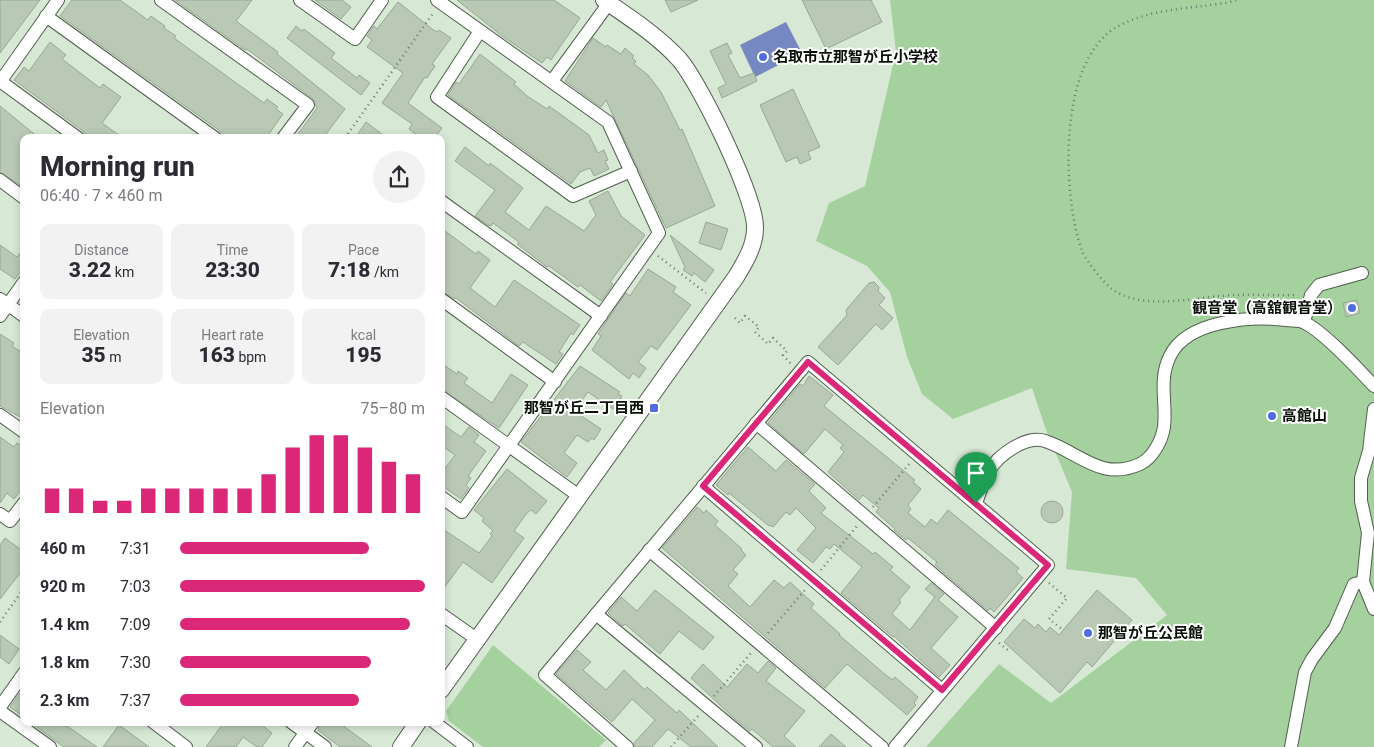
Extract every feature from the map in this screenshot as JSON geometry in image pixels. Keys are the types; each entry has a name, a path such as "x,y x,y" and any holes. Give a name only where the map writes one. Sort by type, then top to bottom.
{"street":[{"path":"58,0 0,81 73,134"},
{"path":"161,0 308,105 286,134"},
{"path":"300,0 355,39 382,0"},
{"path":"445,685 746,261 755,229 754,215 746,189 690,75 663,44 606,2 552,81"},
{"path":"437,4 480,31 608,122 659,233 462,512 445,500"},
{"path":"46,16 209,134"},
{"path":"480,31 437,97 573,196 631,172"},
{"path":"0,180 20,195"},
{"path":"445,204 601,316"},
{"path":"1304,322 1311,295 1320,285 1362,273"},
{"path":"0,316 4,302 20,286"},
{"path":"4,302 20,313"},
{"path":"445,302 555,382"},
{"path":"976,503 989,470 1004,454 1022,443 1044,441 1093,466 1108,469 1127,468 1142,463 1152,455 1164,427 1163,374 1170,355 1180,341 1191,334 1212,326 1239,320 1266,318 1304,322 1355,366 1374,386"},
{"path":"627,747 544,675 808,362 1048,565 894,747"},
{"path":"445,400 579,496"},
{"path":"1374,409 1369,451 1361,478 1361,501 1368,533 1363,582 1374,609"},
{"path":"0,415 20,429"},
{"path":"756,423 996,628"},
{"path":"703,486 942,690"},
{"path":"0,514 10,521 20,508"},
{"path":"649,550 882,747"},
{"path":"1290,747 1305,672 1312,659 1335,628 1354,584 1363,582"},
{"path":"596,614 756,747"},
{"path":"445,617 478,640"},
{"path":"0,707 20,680"},
{"path":"0,711 20,725"},
{"path":"21,726 50,747"},
{"path":"157,726 186,747"},
{"path":"401,747 415,726"},
{"path":"439,726 467,747"},
{"path":"295,747 309,728 325,747"}],"path":[{"path":"1236,0 1170,9 1126,23 1114,28 1090,53 1075,91 1071,122 1069,171 1071,205 1083,252 1112,289 1131,299 1152,302 1238,295 1311,295"},
{"path":"348,134 437,4"},
{"path":"648,249 706,293"},
{"path":"735,318 740,323 745,316 759,327 755,332 768,344 773,338 787,351 783,355 794,367"},
{"path":"868,513 917,454"},
{"path":"816,576 862,521"},
{"path":"1046,581 1067,598 1049,619 1063,630"},
{"path":"763,639 809,585"},
{"path":"0,622 20,594"},
{"path":"998,642 1009,651"},
{"path":"710,701 755,648"},
{"path":"671,747 703,710"}],"green space":[{"path":"890,0 1374,0 1374,747 926,747 999,664 1051,703 1167,615 1136,578 1066,569 1072,492 1046,430 1032,388 953,419 922,394 907,357 890,292 867,266 816,241 829,203 865,186 896,52"},
{"path":"493,645 606,740 599,747 483,747 449,721 446,711"}],"water":[{"path":"786,22 802,53 755,77 740,45"}],"building":[{"path":"0,0 40,0 0,53"},
{"path":"72,0 120,0 148,20 151,16 176,36 174,38 264,103 267,99 278,107 276,109 283,114 269,134 222,134 60,16"},
{"path":"175,0 252,0 236,21 278,52 277,54 345,109 326,134 298,134 317,108 313,99 247,49 245,50"},
{"path":"315,0 342,0 351,7 341,19"},
{"path":"457,0 554,0 580,18 551,60 547,57 542,63 502,36"},
{"path":"665,0 698,0 671,12"},
{"path":"802,0 871,0 882,22 826,49"},
{"path":"398,2 432,29 437,32 439,30 451,38 432,64 435,66 427,78 425,77 408,103 442,128 438,134 415,134 409,129 412,124 382,103 403,73 367,47 372,40 367,36 374,26 377,29"},
{"path":"296,26 302,31 304,29 335,53 331,58 357,78 359,75 370,83 361,95 287,38"},
{"path":"593,38 621,54 625,48 634,56 632,58 636,61 634,64 648,75 661,92 680,130 682,129 715,206 666,228 606,100 601,107 565,81"},
{"path":"50,42 66,55 62,59 100,88 103,84 121,97 102,123 117,134 85,134 14,80 24,67 29,71"},
{"path":"727,43 732,53 728,55 740,78 754,73 757,81 722,98 718,88 726,84 710,51"},
{"path":"480,54 516,82 514,84 527,96 548,109 549,106 589,135 598,153 604,150 608,160 605,161 609,169 594,176 590,168 580,172 571,184 448,95 456,82 459,84"},
{"path":"793,89 820,147 808,152 811,159 800,164 797,157 786,162 760,105"},
{"path":"0,106 34,134 20,134 20,185 0,172"},
{"path":"366,122 382,134 358,134"},
{"path":"465,147 489,166 490,163 523,188 505,212 529,230 546,206 584,231 596,215 589,201 608,191 621,216 645,235 610,282 613,284 601,301 580,285 578,287 549,266 547,267 517,244 519,242 493,223 491,226 488,225 475,216 495,190 455,161"},
{"path":"706,222 728,229 721,250 699,243"},
{"path":"445,231 476,254 478,251 490,260 470,288 495,307 514,280 580,325 573,335 571,333 559,352 563,354 556,364 523,342 519,346 445,293"},
{"path":"670,235 714,270 705,282 694,273 692,276 683,270 685,267"},
{"path":"0,245 17,257 20,253 20,272 15,279 0,269"},
{"path":"648,269 676,287 673,292 691,305 657,350 651,346 638,362 646,368 639,378 633,373 629,379 592,350 601,336 598,334 614,310 626,293 630,296"},
{"path":"874,282 879,287 878,291 885,298 879,305 893,318 882,330 876,324 838,365 818,347 847,315 846,310 869,283"},
{"path":"1357,300 1360,313 1346,317 1343,303"},
{"path":"0,334 14,343 12,346 20,351 20,417 0,406"},
{"path":"445,366 457,374 458,371 468,378 464,383 492,403 511,374 528,385 499,428 445,392"},
{"path":"580,366 620,392 618,394 622,396 613,409 588,392 574,411 601,429 594,440 592,438 588,442 577,435 564,453 577,463 567,477 521,442"},
{"path":"809,376 833,395 824,406 915,480 913,482 921,489 908,505 911,509 908,513 925,527 931,519 937,524 948,510 1019,568 1016,572 1023,578 994,612 990,608 988,611 935,565 937,562 908,538 906,540 894,530 876,512 879,508 863,495 859,500 828,472 844,452 840,448 843,445 825,429 804,454 768,423 800,384 803,386"},
{"path":"445,426 461,437 469,427 479,435 474,442 486,451 468,476 471,478 466,485 469,488 461,499 445,488 445,469 455,455 445,448"},
{"path":"0,437 14,447 17,443 20,445 20,491 14,499 7,493 0,503"},
{"path":"748,447 776,471 786,460 815,484 809,491 826,508 821,513 873,554 875,552 893,567 890,570 910,587 899,600 901,602 892,614 910,630 935,597 925,589 931,583 944,594 938,600 958,617 931,648 950,665 939,677 894,636 841,593 862,567 834,544 830,549 826,547 813,563 797,550 816,528 796,508 790,515 786,512 773,527 769,526 729,493 728,495 716,485"},
{"path":"507,469 547,501 536,514 531,510 527,513 514,531 524,538 492,583 463,562 445,587 445,531 479,553 492,536 490,534 493,531 482,521 484,518 474,510"},
{"path":"1052,501 1060,504 1063,512 1060,520 1052,523 1044,520 1041,512 1044,504"},
{"path":"697,507 704,513 706,510 718,521 715,525 742,549 746,555 733,570 738,574 728,586 750,607 774,580 784,588 790,582 814,604 811,608 839,635 887,676 893,680 895,677 918,697 914,703 916,705 907,715 847,664 825,688 662,548"},
{"path":"5,538 20,549 20,573 0,599 0,545"},
{"path":"655,590 714,637 703,650 679,631 660,654 625,624 623,626 608,613 621,597 637,611"},
{"path":"1097,590 1132,620 1092,667 1087,662 1060,693 1004,642 1024,619 1035,628 1038,624 1046,632 1050,627 1059,635"},
{"path":"0,635 19,649 9,664 0,657"},
{"path":"577,650 591,662 583,670 606,690 624,670 645,690 647,687 677,713 679,710 718,747 691,747 668,729 652,747 635,747 634,743 655,720 632,699 612,722 556,674"},
{"path":"768,661 776,668 766,681 805,711 784,736 796,747 773,747 752,729 750,731 735,719 691,678 703,664 727,687 747,664 758,673"},
{"path":"20,693 20,714 10,707"},
{"path":"35,726 67,726 97,747 64,747"},
{"path":"118,726 120,726 149,747 103,747"},
{"path":"221,726 263,726 272,733 262,747 257,747 243,737 236,747 206,747"},
{"path":"320,726 343,726 372,747 340,747 318,730"},
{"path":"831,734 846,747 819,747"}],"place":[{"name":"名取市立那智が丘小学校","path":"763,57"},
{"name":"観音堂（高舘観音堂）","path":"1352,308"},
{"name":"那智が丘二丁目西","path":"654,408"},
{"name":"高館山","path":"1272,416"},
{"name":"那智が丘公民館","path":"1088,633"}],"route":[{"path":"808,362 976,503 1048,565 942,690 703,486 808,362"}]}
